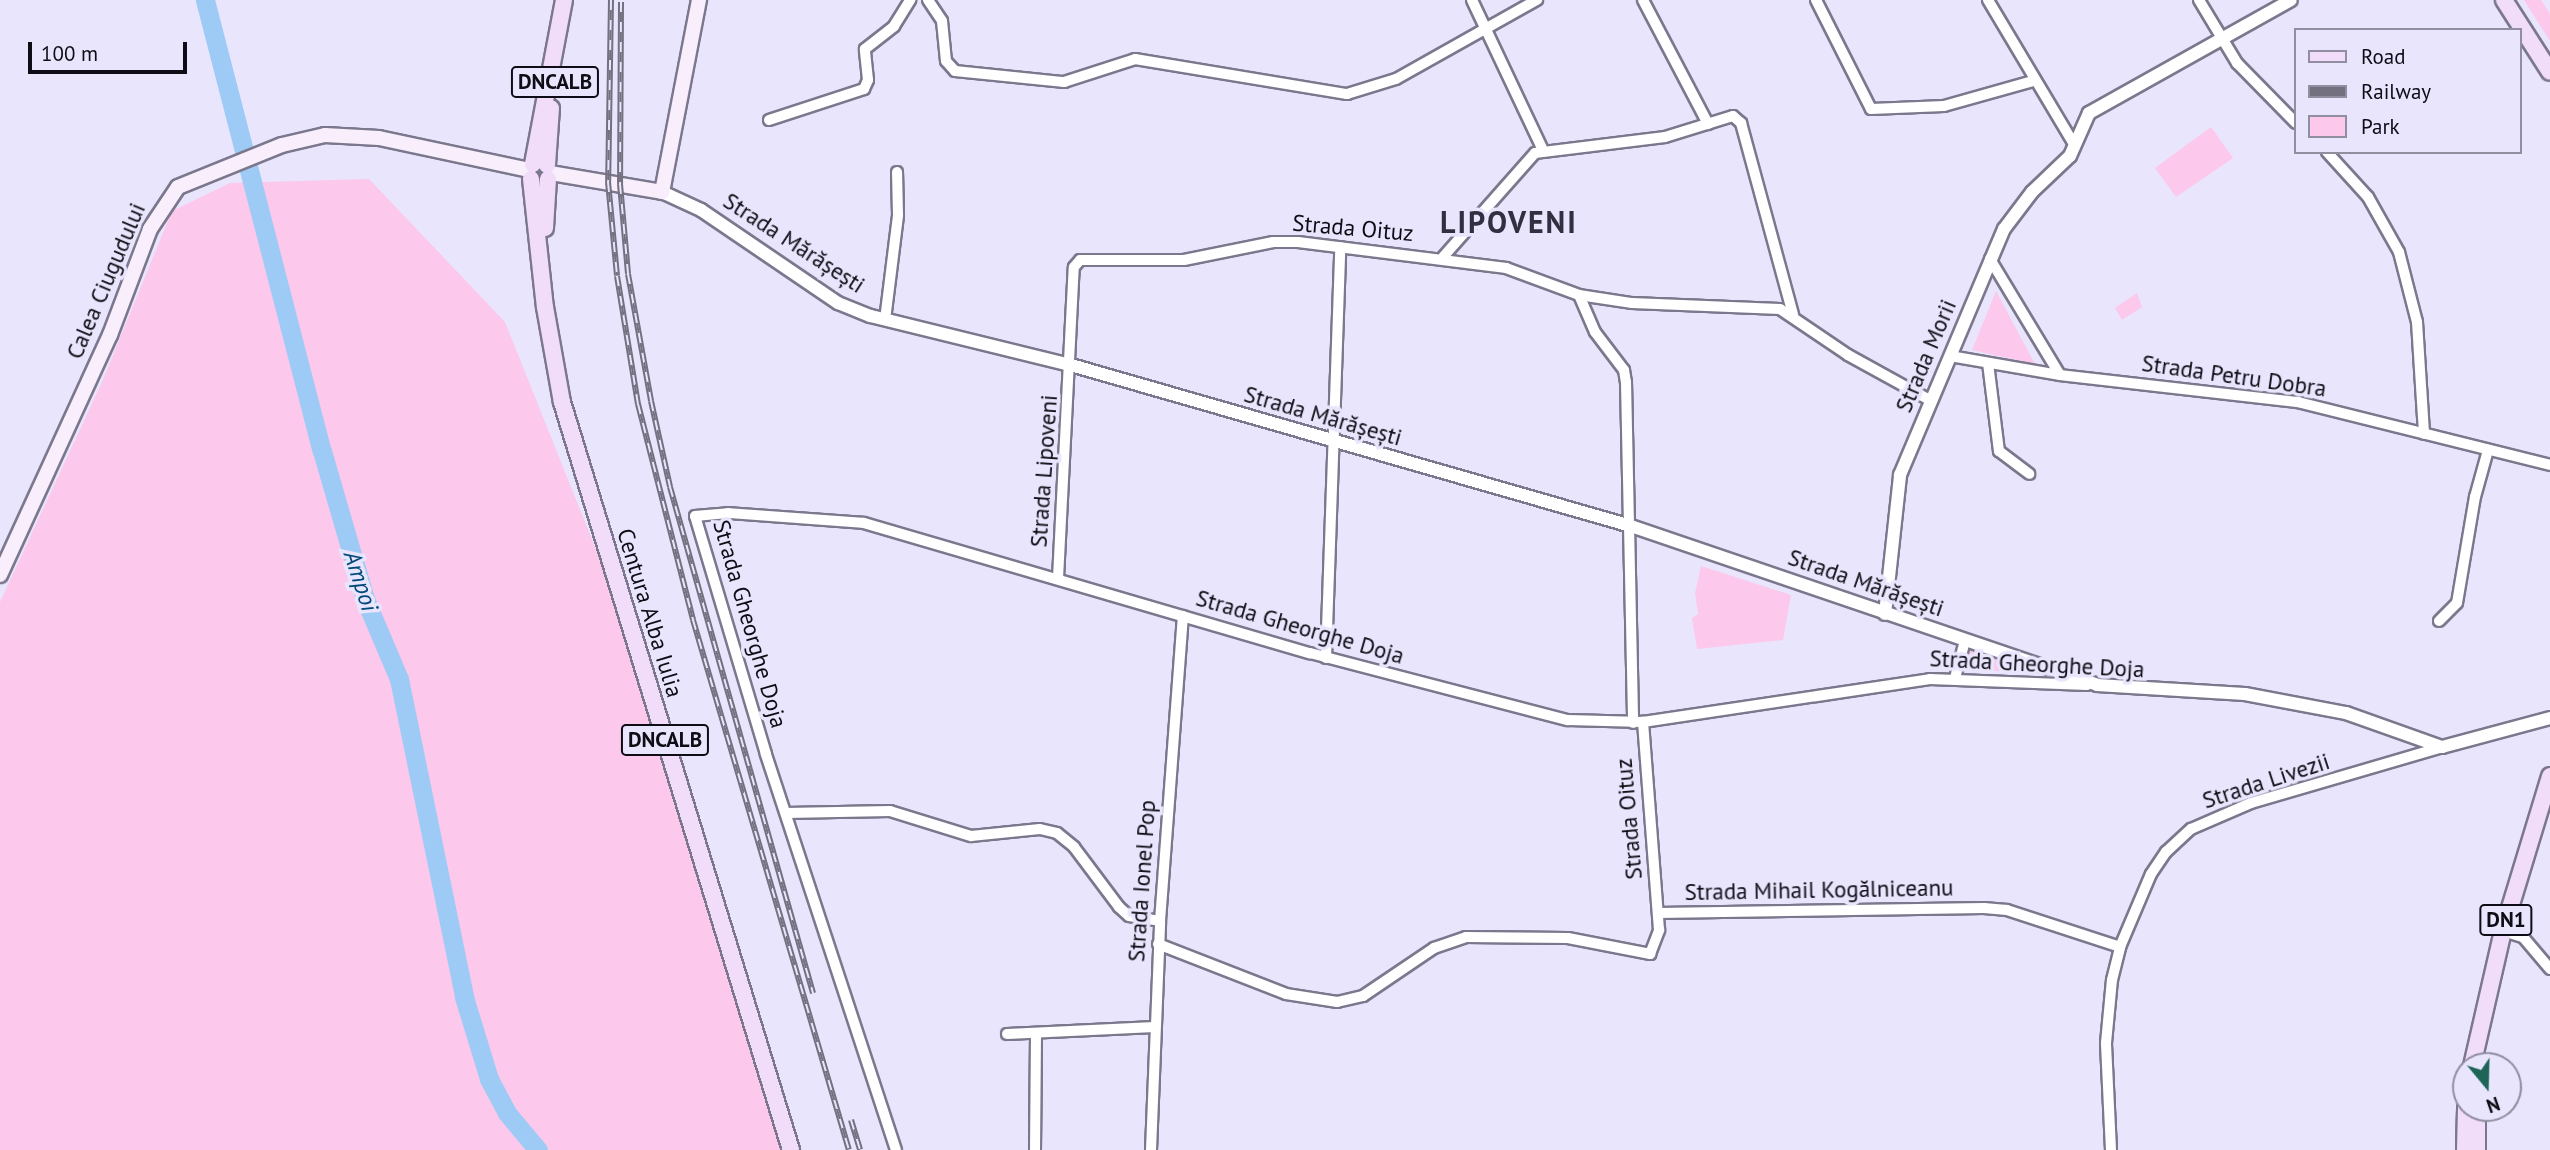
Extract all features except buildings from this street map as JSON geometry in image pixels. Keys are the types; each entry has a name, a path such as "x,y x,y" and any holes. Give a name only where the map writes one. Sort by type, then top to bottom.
{"main road":[{"name":"Centura Alba Iulia","path":"567,0 540,172 550,328 562,402 790,1150"},
{"path":"662,192 699,0"},
{"path":"2506,0 2522,28"},
{"path":"2522,28 2550,72"},
{"name":"Calea Ciugudului","path":"0,575 110,335 160,208 178,187 205,172 282,145 346,135 540,172"},
{"name":"Strada Mărășești","path":"540,172 662,192"},
{"name":"DN1","path":"2476,1052 2550,776"},
{"name":"DN1","path":"2485,1052 2508,932 2550,810"},
{"path":"2465,1150 2466,1122"},
{"path":"2477,1122 2477,1150"}],"street":[{"path":"769,120 864,89 868,80 864,48 894,26 911,0"},
{"path":"929,0 942,21 946,61 955,71 1064,82 1135,60 1347,94 1396,79 1537,0"},
{"path":"1472,0 1543,150"},
{"path":"1643,0 1708,124"},
{"path":"1816,0 1853,67 1865,101 1875,111 1944,106 2033,80"},
{"path":"1988,0 2033,80 2074,144"},
{"path":"2199,0 2222,40 2248,75 2294,121"},
{"name":"Strada Morii","path":"1885,614 1900,475 1990,259 2021,205 2070,156 2083,120 2099,105 2289,1"},
{"path":"1443,257 1525,162 1543,150 1644,141 1736,117 1793,314"},
{"path":"2329,154 2382,217 2404,268 2417,322 2424,434"},
{"path":"885,320 898,215 897,172"},
{"name":"Strada Mărășești","path":"662,192 701,210 838,303 885,320 1071,365 1631,526 2097,685"},
{"name":"Strada Oituz","path":"1071,365 1076,262 1208,257 1273,242 1443,257 1506,268 1579,295 1595,332 1624,370 1638,722 1658,913"},
{"path":"1326,658 1340,247"},
{"path":"1990,259 2060,375"},
{"path":"1579,295 1679,307 1763,307 1793,314 1848,355 1930,400"},
{"name":"Strada Petru Dobra","path":"1950,356 2060,375 2271,398 2550,465"},
{"path":"1988,363 1999,452 2029,474"},
{"name":"Strada Lipoveni","path":"1058,578 1071,365"},
{"path":"2439,621 2457,603 2475,497 2488,450"},
{"name":"Strada Gheorghe Doja","path":"896,1150 786,813 695,516 719,513 842,519 1058,578 1326,658 1548,717 1638,722 1800,695 1955,678 2268,698 2346,713 2442,747"},
{"name":"Strada Ionel Pop","path":"1151,1150 1158,944 1183,616"},
{"path":"1955,678 1965,641"},
{"path":"2442,747 2550,718"},
{"name":"Strada Livezii","path":"2111,1150 2107,1012 2120,947 2151,874 2166,852 2191,829 2251,803 2442,747"},
{"path":"786,813 890,811 971,836 1041,829 1057,833 1074,847 1119,907 1129,916 1160,921"},
{"name":"Strada Mihail Kogălniceanu","path":"1158,944 1286,994 1337,1002 1363,996 1434,948 1466,937 1568,938 1650,954 1657,945 1658,913 1984,908 2007,910 2120,947"},
{"path":"2508,932 2523,937 2550,969"},
{"path":"1007,1034 1155,1027"},
{"path":"1035,1150 1036,1033"}],"green space":[{"path":"2524,0 2541,0 2550,14 2550,41"},
{"path":"2211,127 2233,158 2176,197 2155,168"},
{"path":"369,179 505,322 601,562 783,1150 0,1150 0,602 102,382 172,211 230,183"},
{"path":"1996,291 2035,364 1972,350"},
{"path":"2137,293 2142,307 2122,320 2115,308"},
{"path":"1701,566 1791,595 1783,640 1697,649 1692,618 1698,614 1695,593"},
{"path":"1967,649 2031,669 2031,674 1963,668"}],"waterway":[{"name":"Ampoi","path":"205,0 322,451 365,599 399,679 464,997 489,1079 507,1113 538,1150"}],"railway":[{"path":"611,0 608,182 617,276 638,404 693,620 849,1150"},
{"path":"621,2 620,184 628,274 651,401 670,487 813,993"},
{"path":"851,1120 860,1150"}],"district":[{"name":"LIPOVENI","path":"1509,222"}]}
